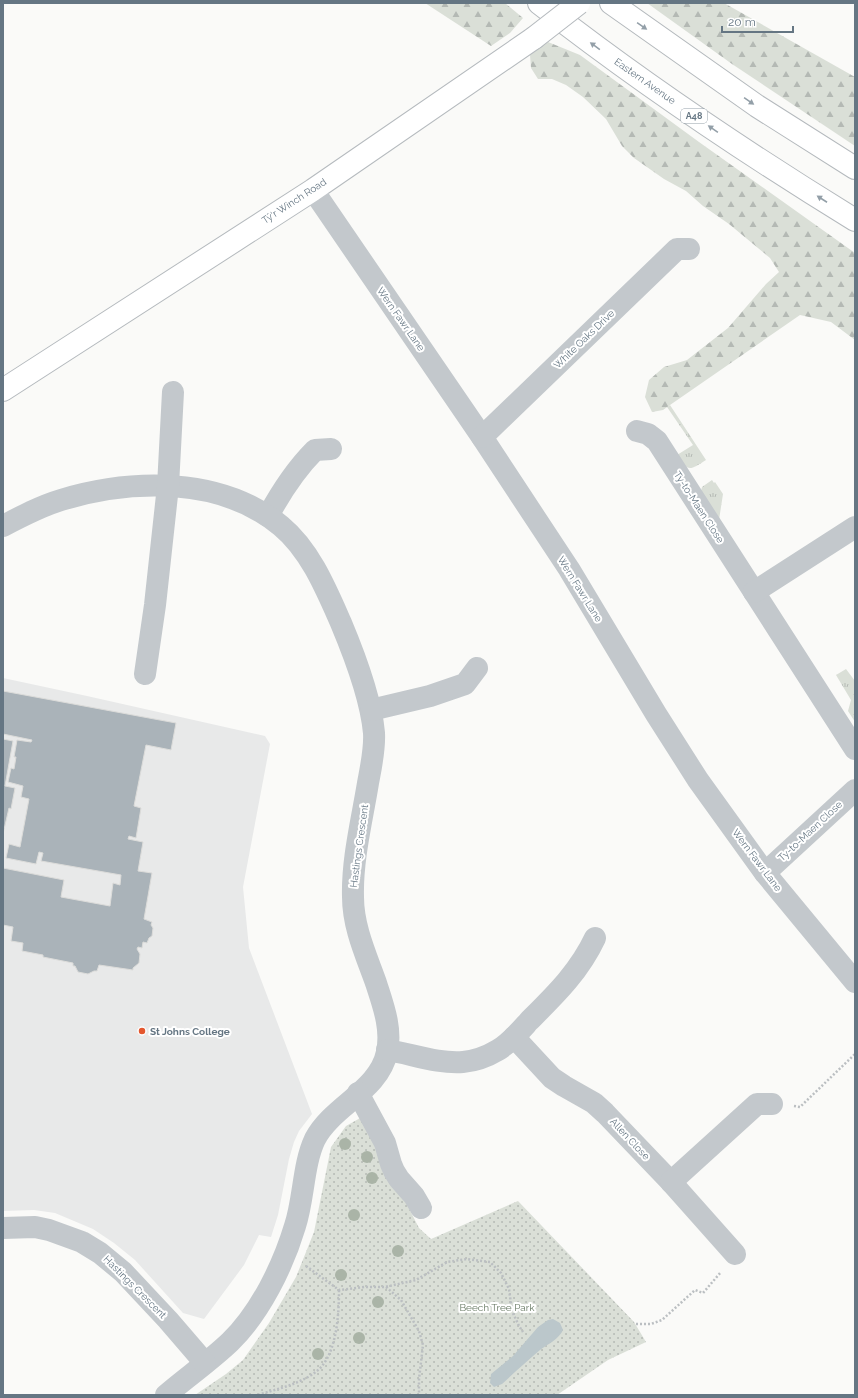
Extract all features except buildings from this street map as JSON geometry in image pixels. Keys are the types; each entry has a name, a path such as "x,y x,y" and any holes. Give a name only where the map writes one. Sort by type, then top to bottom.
{"main road":[{"name":"Eastern Avenue","path":"539,3 616,61 732,142 855,220"},
{"name":"Tŷ'r Winch Road","path":"3,390 313,190 534,38 579,3"},
{"path":"611,3 757,106 855,168"}],"street":[{"name":"Wern Fawr Lane","path":"313,190 482,437 569,569 656,714 698,780 765,872 855,982"},
{"name":"White Oaks Drive","path":"482,437 677,249 689,249"},
{"path":"144,674 155,605 168,486 173,392"},
{"name":"Ty-to-Maen Close","path":"637,431 648,434 657,441 855,749"},
{"path":"268,516 306,459 315,450 331,449"},
{"name":"Hastings Crescent","path":"3,526 30,512 58,501 86,493 140,486 168,486 196,489 220,493 245,503 268,516 283,527 310,560 330,599 350,644 371,710 374,736 373,754 355,861 353,897 355,922 385,1011 388,1029 388,1050"},
{"path":"754,592 855,527"},
{"path":"371,710 430,696 465,684 477,668"},
{"name":"Ty-to-Maen Close","path":"765,872 855,790"},
{"path":"166,1395 230,1343 243,1329 267,1290 286,1254 296,1225 302,1201 310,1152 315,1140 323,1127 336,1112 369,1084 382,1066 388,1050 445,1061 464,1062 498,1050 514,1037 564,986 580,966 595,938"},
{"name":"Allen Close","path":"514,1037 552,1078 594,1103 605,1113 671,1182 735,1254"},
{"path":"358,1093 386,1143 390,1164 399,1180 414,1196 421,1208"},
{"path":"671,1182 757,1104 772,1104"},
{"name":"Hastings Crescent","path":"3,1228 35,1227 49,1230 82,1242 100,1253 123,1272 168,1320 205,1363"}],"path":[{"path":"772,1104 800,1107 855,1054"},
{"path":"636,1324 651,1324 662,1320 695,1290 703,1293 735,1254"},
{"path":"305,1265 339,1290 365,1287 385,1287 416,1280 447,1262 467,1259 490,1262 501,1273 509,1289 512,1311 523,1332"},
{"path":"385,1287 401,1300 419,1331 423,1345 419,1379 419,1395"},
{"path":"258,1395 302,1381 314,1374 322,1366 330,1352 334,1340 339,1309 339,1290"}],"shaded area":[{"name":"St Johns College","path":"3,678 265,736 270,744 243,887 249,948 312,1114 299,1131 294,1142 289,1159 278,1215 271,1237 259,1235 244,1265 204,1319 183,1313 135,1260 114,1243 93,1229 55,1213 34,1210 3,1211"},
{"path":"553,1319 560,1323 563,1330 559,1336 540,1350 502,1384 494,1387 490,1383 491,1374 513,1356 538,1327 548,1320"}],"green space":[{"path":"425,3 505,3 523,18 510,33 491,46"},
{"path":"647,3 724,3 855,77 855,146 732,64"},
{"path":"548,42 580,55 855,253 855,340 831,322 800,315 663,410 652,412 645,397 649,380 664,367 687,360 728,328 766,284 779,272 770,258 729,224 703,206 686,191 664,179 634,158 622,146 606,119 583,97 566,85 552,79 538,79 531,68 530,55"},
{"path":"670,405 706,460 692,468 687,467 677,455 693,445 667,407"},
{"path":"712,480 723,494 719,520 701,491 702,487"},
{"path":"846,669 855,681 855,722 848,711 851,700 836,675"},
{"name":"Beech Tree Park","path":"362,1117 419,1228 431,1239 518,1201 634,1322 646,1342 608,1360 557,1395 195,1395 226,1374 243,1360 269,1323 296,1277 314,1232 331,1147 346,1126"}],"place":[{"name":"St Johns College","path":"142,1031"}]}
